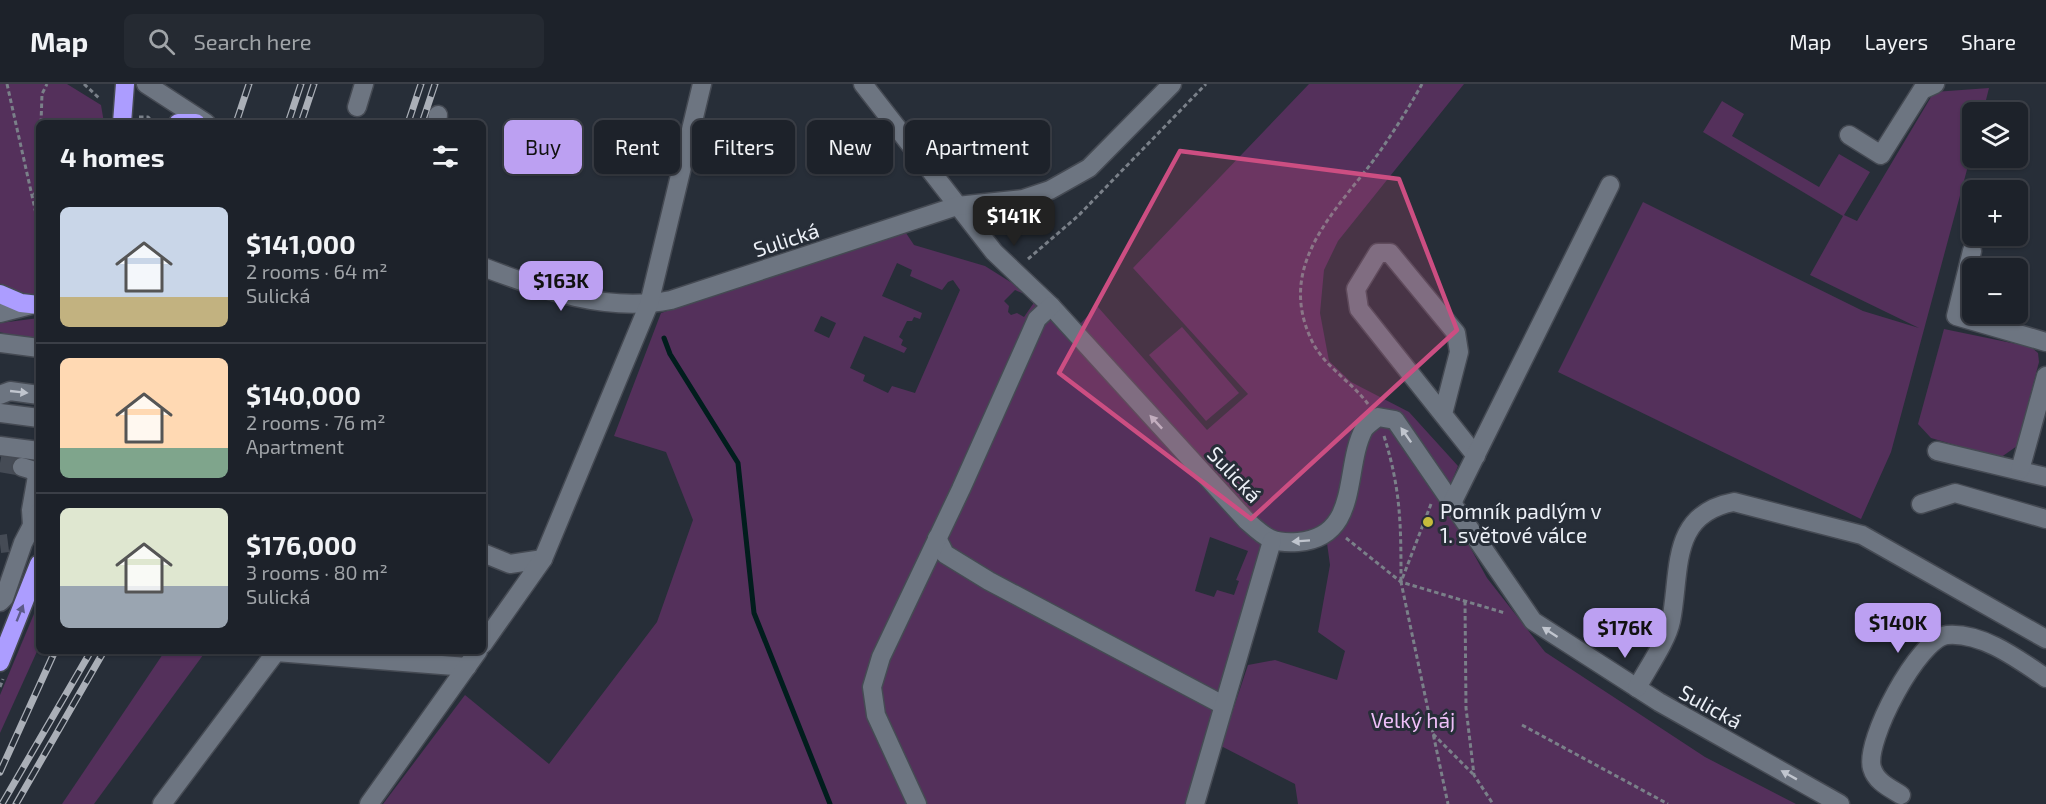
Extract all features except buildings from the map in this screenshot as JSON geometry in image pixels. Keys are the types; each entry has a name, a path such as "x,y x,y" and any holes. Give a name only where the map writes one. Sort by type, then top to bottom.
{"highway":[{"path":"124,84 130,120"},
{"path":"0,294 35,305"},
{"path":"0,662 36,572"}],"street":[{"path":"146,84 201,120"},
{"path":"357,107 364,84"},
{"path":"486,640 543,560 649,304 702,84"},
{"path":"863,84 957,206 1023,200 1071,180 1104,155 1172,84"},
{"path":"1850,135 1881,155 1922,90 1935,84"},
{"path":"1452,503 1610,184"},
{"name":"Sulická","path":"486,268 548,290 590,300 649,304 696,293 957,206 994,252 1051,306 1246,520 1272,541"},
{"path":"1972,251 1956,316 2046,342"},
{"path":"1443,414 1459,352 1456,333 1390,253 1378,253 1356,289 1359,309 1476,456"},
{"path":"0,313 35,305"},
{"path":"917,804 876,715 872,687 881,657 1037,319 1051,306"},
{"path":"0,343 36,348"},
{"path":"2020,470 2046,376"},
{"path":"0,394 10,391 36,395"},
{"path":"0,413 36,418"},
{"name":"Sulická","path":"1333,528 1350,491 1365,429 1378,417 1395,420 1533,621 1637,688 1840,804"},
{"path":"0,446 36,451"},
{"path":"1936,451 2046,477"},
{"path":"22,467 32,470 36,475"},
{"path":"1,602 32,525 31,510 36,482"},
{"path":"1921,504 1955,493 2046,519"},
{"path":"1637,688 1670,624 1679,549 1690,528 1713,506 1734,502 1862,535 2046,639"},
{"path":"8,543 21,541 32,525"},
{"path":"1195,804 1272,541 1312,541 1333,528"},
{"path":"937,538 945,554 989,580 1223,705"},
{"path":"486,554 510,564 543,560"},
{"path":"1901,795 1880,782 1872,767 1872,746 1880,724 1923,650 1944,635 1969,635 2046,678"},
{"path":"162,804 274,654"},
{"path":"301,654 466,667"},
{"path":"369,804 476,654"}],"path":[{"path":"7,84 36,212"},
{"path":"41,120 42,94 47,84"},
{"path":"84,84 99,98"},
{"path":"1014,271 1078,216 1206,84"},
{"path":"130,120 148,117 153,110"},
{"path":"33,196 36,191"},
{"path":"1439,484 1401,582 1448,804"},
{"path":"1333,528 1401,582 1533,621"},
{"path":"1465,601 1466,708 1474,775"},
{"path":"1522,725 1668,804"},
{"path":"1433,734 1474,775 1493,804"}],"highlighted area":[{"path":"1180,151 1399,179 1457,330 1251,519 1059,373"}],"green space":[{"path":"0,84 67,84 101,105 104,120 36,120 36,298 0,285"},
{"name":"Velký háj","path":"1309,84 1464,84 1338,241 1324,270 1320,313 1329,361 1351,382 1409,412 1458,466 1444,500 1487,578 1545,652 1705,757 1796,804 1298,804 1295,784 1221,746 1248,665 1275,660 1337,680 1345,651 1318,632 1330,565 1327,543 1314,531 1286,536 1258,527 1080,324 1097,306 1207,430 1248,394 1133,268"},
{"path":"1989,88 1986,102 1962,102 1962,168 1967,168 1964,180 1962,180 1962,188 1891,452 1861,519 1558,372 1643,202 1863,311 1919,328 1810,275 1843,216 1703,132 1722,101 1744,114 1732,136 1819,187 1839,154 1870,172 1844,215 1857,221 1934,92"},
{"path":"906,233 914,245 985,266 1025,291 1022,293 1015,290 1004,301 1009,306 1008,312 1011,315 1017,313 1024,317 1033,304 1033,300 1053,317 1114,390 1264,548 1191,804 383,804 465,695 549,764 657,622 693,520 666,452 614,436 661,313","holes":["897,263 912,270 910,276 942,290 948,282 953,280 960,290 915,393 892,386 888,393 863,381 865,375 850,368 864,336 904,353 907,348 901,345 903,340 899,337 907,321 912,321 914,317 920,319 922,313 882,296","821,316 836,323 829,338 814,331","1210,537 1248,551 1236,580 1239,581 1234,595 1217,590 1214,597 1195,591"]},
{"path":"36,318 36,343 0,332 0,323"},
{"path":"1182,327 1239,393 1206,421 1149,355"},
{"path":"1944,329 2031,347 2038,353 2039,362 2017,446 2000,458 1931,438 1918,424"},
{"path":"36,609 36,654 0,733 0,695"},
{"path":"163,654 204,654 94,804 62,804"}],"waterway":[{"path":"664,338 670,354 738,463 754,613 830,804"}],"tunnel":[{"path":"0,463 22,467"},
{"path":"0,544 8,543"}],"railway":[{"path":"237,120 249,84"},
{"path":"289,120 301,84"},
{"path":"302,120 314,84"},
{"path":"409,120 421,84"},
{"path":"423,120 435,84"},
{"path":"0,772 54,654"},
{"path":"2,804 89,654"},
{"path":"16,804 102,654"}],"place":[{"name":"Pomník padlým v 1. světové válce","path":"1428,522"}]}
